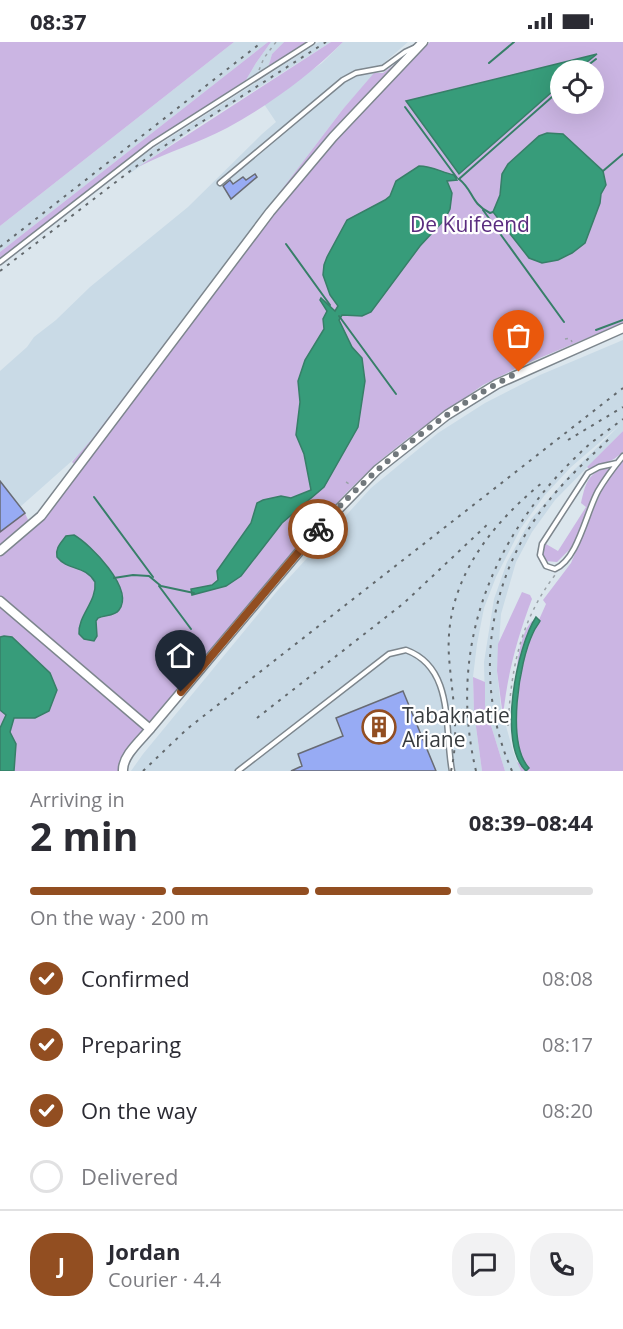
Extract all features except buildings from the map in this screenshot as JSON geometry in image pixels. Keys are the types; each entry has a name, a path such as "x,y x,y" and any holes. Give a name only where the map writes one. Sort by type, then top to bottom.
{"street":[{"path":"0,552 41,516 270,212 333,137 420,45"},
{"path":"123,771 126,758 150,729 314,534 376,470 418,436 473,397 519,372 623,328"},
{"path":"0,601 150,729"}],"lane":[{"path":"0,262 171,131 312,42"},
{"path":"220,183 343,80 356,73 383,68 411,48 420,45"},
{"path":"617,463 599,467 588,473 542,544 540,555 542,561 550,568 560,567 572,551 597,493 623,456"},
{"path":"238,771 389,654 406,650 433,669 439,680 443,695 452,771"}],"path":[{"path":"258,77 261,63 276,42"},
{"path":"565,339 570,338 574,349"},
{"path":"508,726 510,687 522,638 539,597 560,567"}],"shaded area":[{"path":"234,42 268,42 0,252 0,226"},
{"path":"271,42 284,42 272,54 268,68 246,80 256,63"},
{"path":"319,42 331,42 192,130 129,174 126,168 149,151"},
{"path":"343,42 408,42 385,62 343,109 82,452 20,507 0,519 0,371 90,287 188,207 276,122 264,104 322,63"},
{"path":"597,54 590,60 573,60"},
{"path":"550,66 550,94 459,174 406,101"},
{"path":"547,133 563,134 603,171 606,185 585,243 558,260 542,263 529,258 493,212 500,195 502,174 508,164 539,136"},
{"path":"419,166 454,175 457,180 447,181 452,193 450,209 445,219 420,246 371,312 362,316 342,315 339,320 352,347 362,358 365,381 358,427 324,487 282,523 241,576 226,586 192,595 191,589 212,585 218,580 217,571 251,523 257,503 281,496 291,498 311,490 304,454 296,435 300,402 298,381 305,360 324,329 323,319 327,311 321,298 335,311 338,306 330,295 323,275 324,265 347,220 385,200 390,196 396,181"},
{"path":"623,340 623,431 555,500 532,532 516,562 501,614 497,671 501,708 521,771 505,771 485,706 484,662 494,599 507,562 531,519 573,471 621,424 571,467 544,496 521,528 496,577 484,608 473,677 474,712 482,771 131,771 278,590 371,488 438,433 485,403 540,375"},
{"path":"74,535 109,568 121,591 122,601 119,610 98,618 96,621 97,636 94,641 84,639 79,634 79,627 93,596 95,582 86,573 57,557 60,543 66,536"},
{"path":"536,617 540,621 534,631 523,663 517,702 518,740 522,756 529,768 526,771 517,758 511,718 522,650"},
{"path":"0,637 12,637 50,673 57,690 49,711 35,718 14,718 10,732 16,744 14,771 0,771 0,728 6,715 0,710"}],"green space":[{"path":"0,42 234,42 0,226"},
{"path":"268,42 271,42 246,80 135,154 0,259 0,252"},
{"path":"284,42 308,42 268,68 272,54"},
{"path":"331,42 343,42 303,78 258,110 227,128 138,167"},
{"name":"De Kuifeend","path":"430,42 623,42 623,323 523,365 483,385 412,435 377,463 347,492 285,561 159,713 122,761 125,771 0,771 0,556 40,523 301,178 330,144"},
{"path":"409,54 311,158 76,466 72,462 92,439 343,109 374,73 383,73"},
{"path":"623,431 623,452 614,459 590,470 587,467"},
{"path":"623,459 623,771 521,771 517,762 521,764 517,732 516,690 520,649 525,633 532,621 538,622 546,604 543,600 571,563 603,487"},
{"path":"606,468 611,469 593,497 572,547 557,562 546,561 542,552 544,546 546,544 558,551 586,507 581,503 588,481 595,473"},
{"path":"25,513 29,522 0,549 0,532"},
{"path":"522,592 530,595 532,599 513,657 503,717 497,671 498,644"},
{"path":"473,677 485,682 485,706 505,771 482,771 474,712"}],"waterway":[{"path":"489,63 514,42"},
{"path":"459,179 550,99"},
{"path":"405,107 457,178"},
{"path":"603,171 623,154"},
{"path":"459,179 479,205 490,213 493,212"},
{"path":"483,210 564,322"},
{"path":"286,244 330,305"},
{"path":"339,316 396,394"},
{"path":"596,330 623,320"},
{"path":"94,497 153,577"},
{"path":"114,578 133,575 149,576 161,586 194,593"},
{"path":"159,586 191,629"}],"railway":[{"path":"0,247 262,42"},
{"path":"0,271 155,152 326,42"},
{"path":"143,771 187,729 623,388"},
{"path":"568,440 623,407"},
{"path":"476,771 468,726 468,682 473,639 484,598 500,558 522,521 549,486 585,448 623,419"},
{"path":"512,771 500,739 493,706 490,673 491,640 506,575 520,544 546,504 610,438"},
{"path":"451,771 455,728 449,630 454,605 462,581 488,537 523,499 543,482"},
{"path":"257,718 404,603 489,523"}],"way so far":[{"path":"318,529 376,470 418,436 473,397 519,372"}],"place":[{"name":"Tabaknatie Ariane","path":"379,727"}],"route":[{"path":"181,692 318,529"}]}
